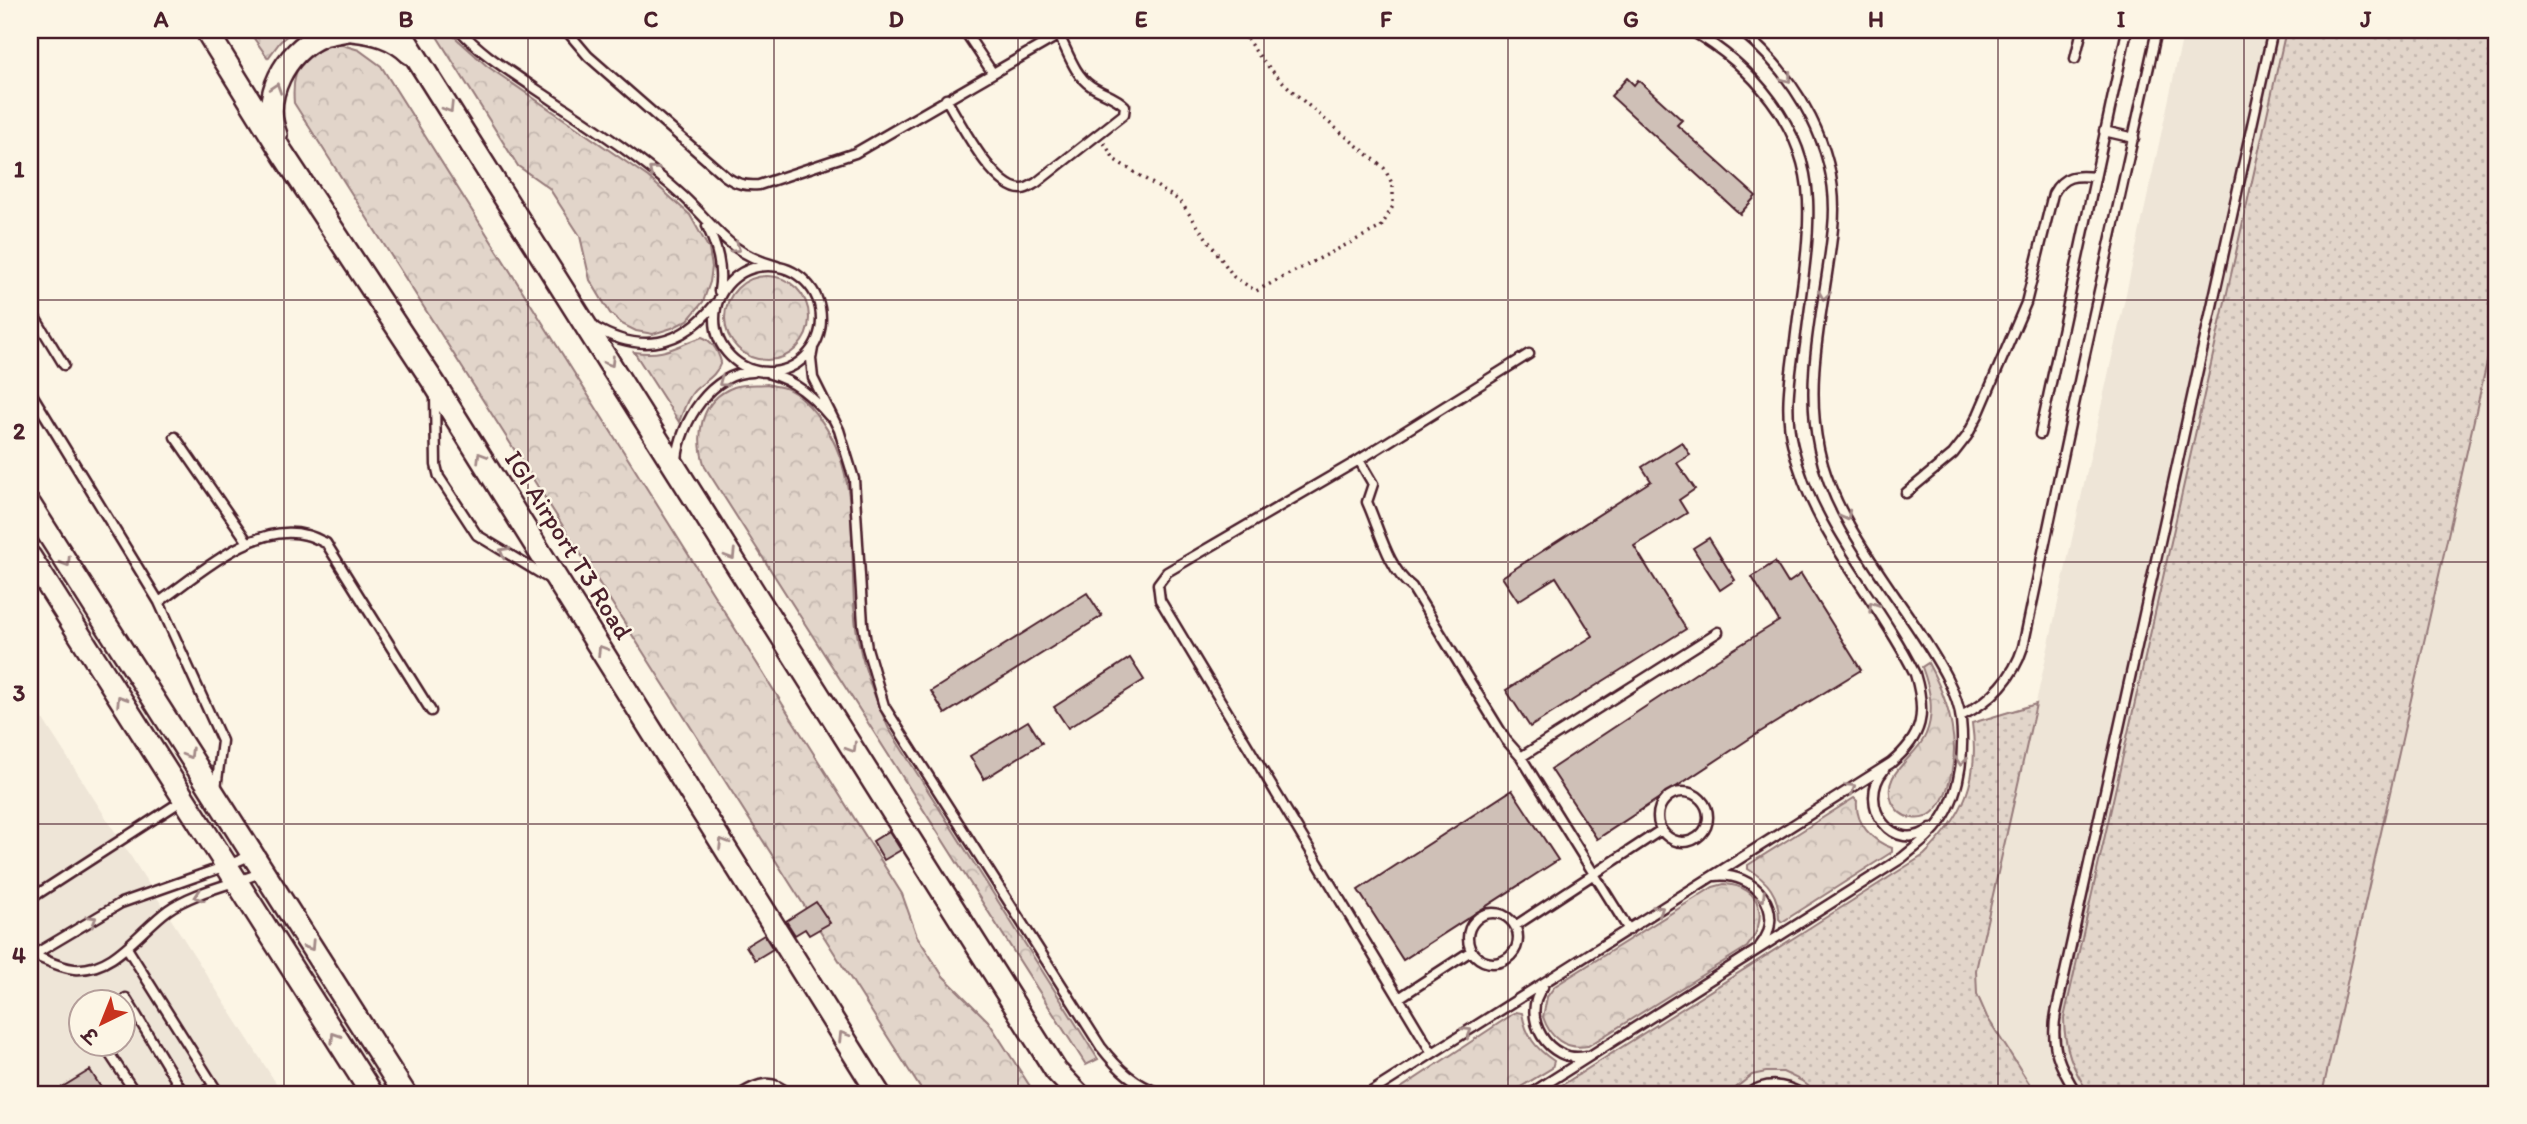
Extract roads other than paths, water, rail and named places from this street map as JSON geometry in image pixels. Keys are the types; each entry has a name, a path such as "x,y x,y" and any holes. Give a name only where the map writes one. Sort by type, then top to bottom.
{"main road":[{"name":"IGI Airport T3 Road","path":"206,30 563,586 879,1094"},
{"path":"283,153 273,127 272,99 281,73 298,51 322,36 350,30 377,33 402,46 422,66"},
{"path":"399,30 1056,1071 1078,1094"},
{"path":"30,505 405,1094"},
{"path":"30,557 372,1094"}],"lane":[{"path":"460,30 493,59 637,158 686,200 728,243 756,260 793,272 807,282 817,297 821,314 820,331 811,359 813,378 839,430 854,479 863,624 884,706 1101,1047 1130,1079 1146,1089 1162,1094"},
{"path":"566,30 597,63 725,176 740,184 759,186 844,158 1058,32 1082,78 1092,87 1116,98 1125,106 1125,114 1037,183 1021,190 1012,187 993,172 946,99"},
{"path":"964,30 992,72"},
{"path":"1690,30 1733,58 1758,83 1777,107 1793,136 1805,172 1808,232 1788,399 1788,429 1800,473 1818,519 1916,674 1922,703 1919,729 1913,742 1878,778 1873,791 1873,805 1879,818 1900,835 1915,836 1927,832 1942,820"},
{"path":"1530,1094 1902,858 1942,820 1951,802 1961,765 1961,716 1939,663 1844,514 1830,484 1819,449 1812,397 1834,225 1832,187 1826,156 1815,125 1798,93 1779,68 1740,30"},
{"path":"2075,59 2082,30"},
{"path":"2040,433 2127,30"},
{"path":"1961,716 1998,690 2018,664 2023,647 2157,30"},
{"path":"2077,1094 2060,1063 2052,1033 2273,30"},
{"path":"2104,131 2134,138"},
{"path":"1906,493 1953,454 1978,415 2026,303 2053,194 2058,184 2074,175 2095,177"},
{"path":"702,217 715,242 720,260 720,288 714,320 718,338 727,354 742,366 790,381 801,388 812,397 839,430"},
{"path":"578,312 590,325 603,332 636,343 652,344 683,334 698,324 734,277 747,269 762,265 777,266"},
{"path":"30,309 64,365"},
{"path":"682,477 677,461 678,450 697,407 729,376 738,372 775,372 790,368 813,348"},
{"path":"1432,1053 1268,782 1158,592 1158,584 1167,572 1359,460 1529,354"},
{"path":"434,383 436,466 439,477 477,536 563,586"},
{"path":"30,391 159,601 222,741 215,796"},
{"path":"175,436 247,541"},
{"path":"1359,460 1373,484 1367,502 1381,532 1382,544 1404,582 1412,587 1506,740 1521,757 1629,930"},
{"path":"159,601 247,541 287,533 305,534 326,543 431,711"},
{"path":"1521,757 1718,632"},
{"path":"1368,1094 1891,763"},
{"path":"1677,793 1693,794 1705,805 1709,820 1702,835 1695,840 1679,843 1661,830 1657,818 1659,809 1670,796 1677,793"},
{"path":"30,899 184,799"},
{"path":"1515,926 1661,830"},
{"path":"32,956 72,969 92,968 127,948 168,910 258,863"},
{"path":"32,956 121,903 232,875 258,863"},
{"path":"1712,876 1736,876 1748,881 1765,899 1769,910 1768,931 1756,950"},
{"path":"1487,914 1503,915 1515,926 1518,941 1516,949 1505,961 1488,964 1471,951 1467,939 1468,930 1479,917 1487,914"},
{"path":"127,948 219,1094"},
{"path":"1399,998 1471,951"},
{"path":"1549,980 1535,1002 1537,1029 1558,1052 1579,1058 1592,1054"},
{"path":"136,1015 184,1094"},
{"path":"112,1058 136,1094"},
{"path":"741,1094 753,1086 767,1083 777,1084 788,1094"},
{"path":"1747,1094 1767,1085 1778,1084 1802,1094"},
{"path":"199,1094 214,1086"}]}
